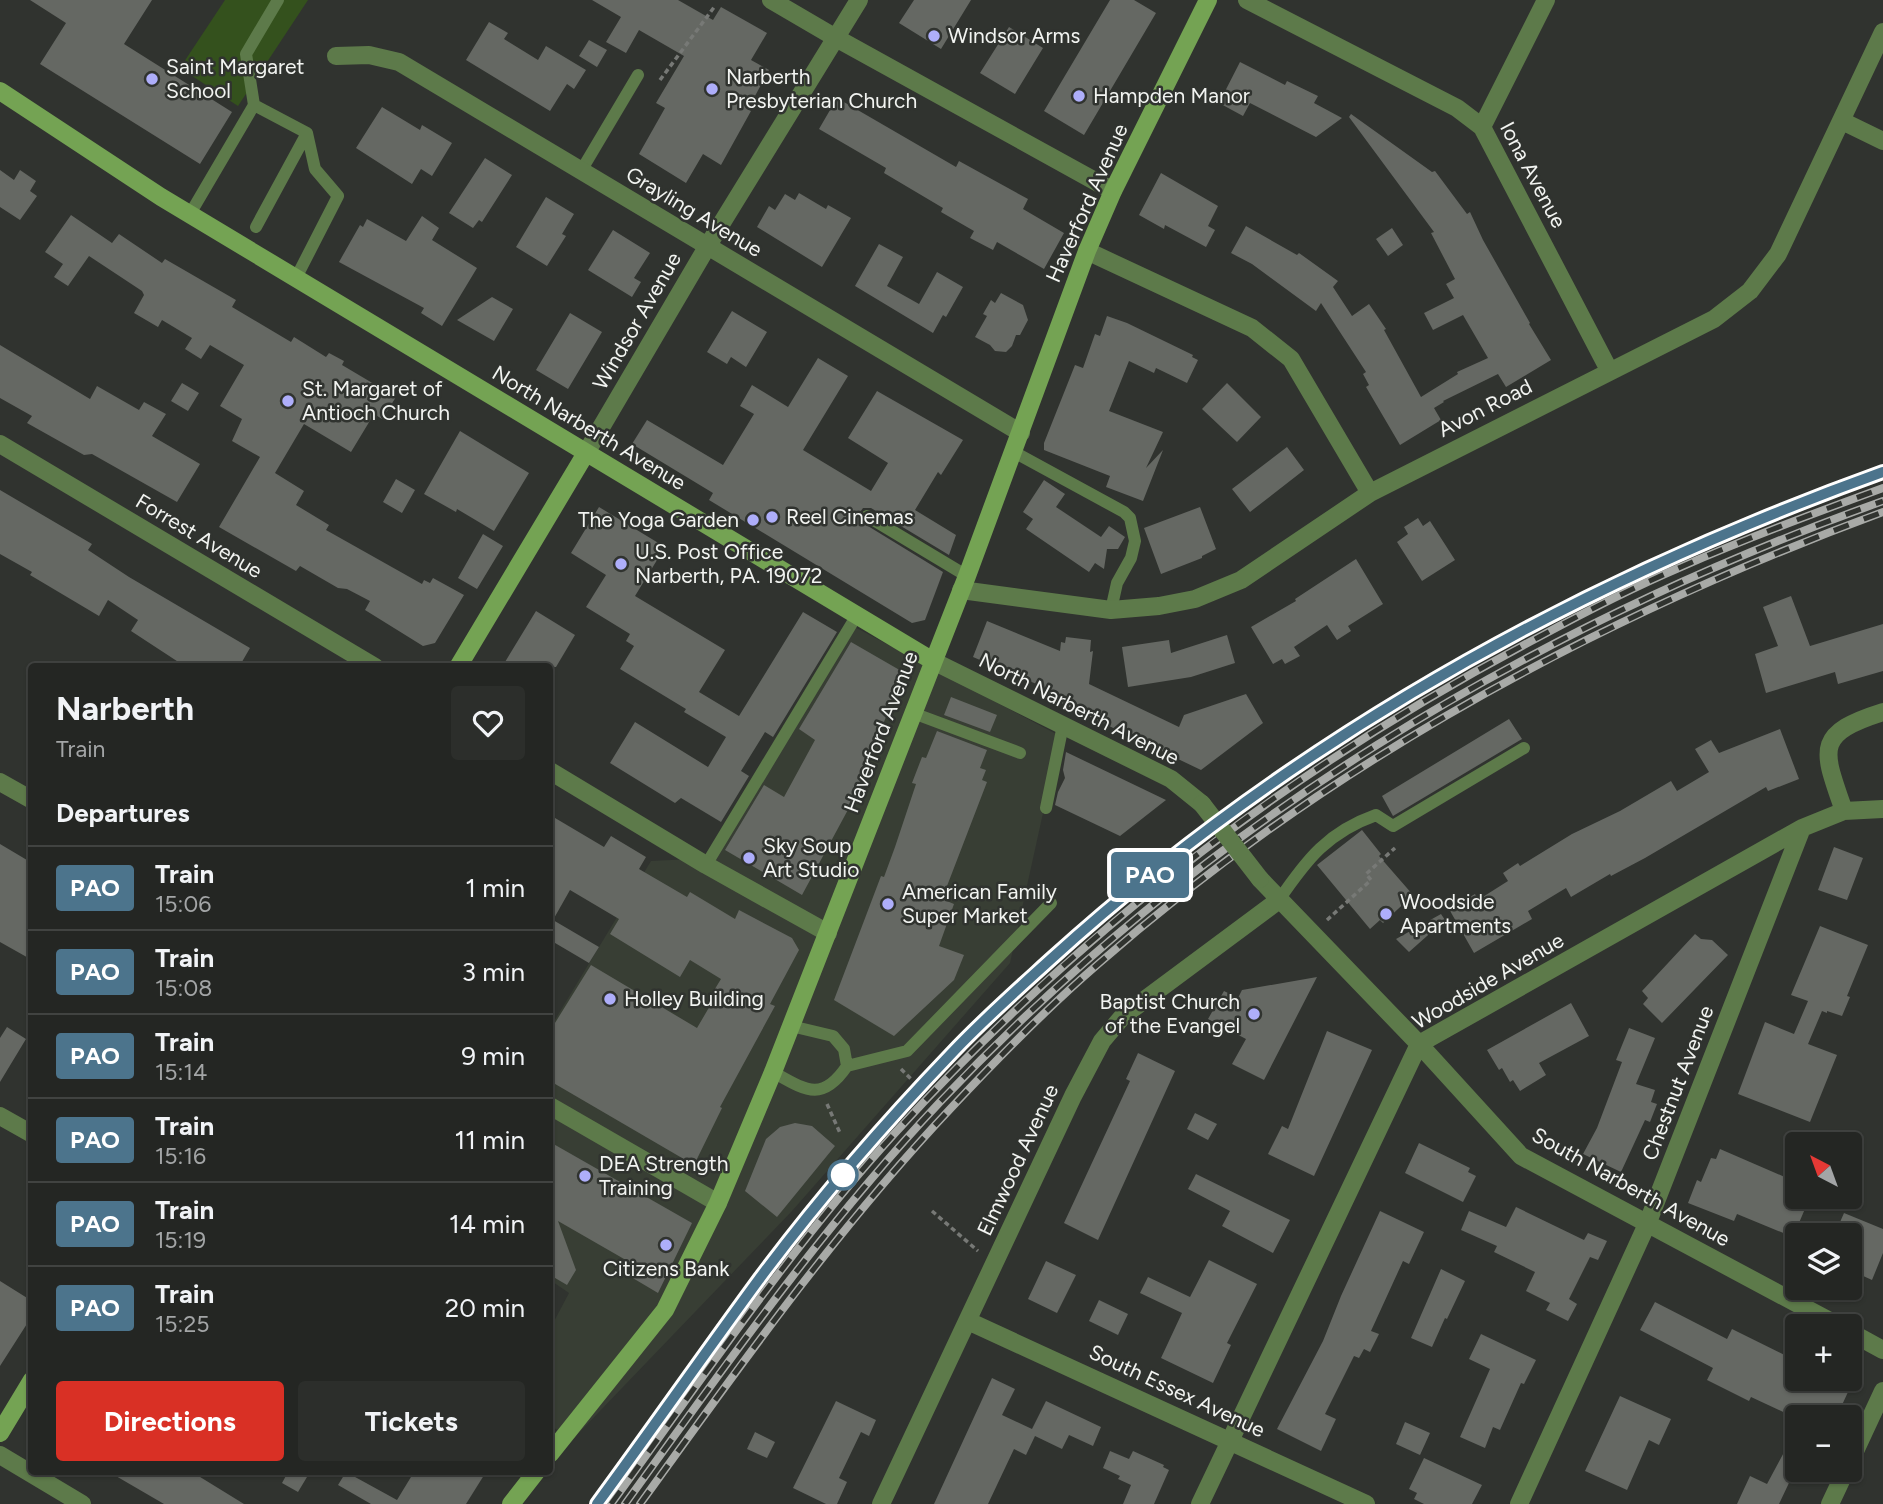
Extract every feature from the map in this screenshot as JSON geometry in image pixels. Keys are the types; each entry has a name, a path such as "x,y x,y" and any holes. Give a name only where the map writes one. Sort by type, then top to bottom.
{"street":[{"path":"771,0 1113,191"},
{"name":"Windsor Avenue","path":"460,663 707,247 859,0"},
{"name":"Haverford Avenue","path":"553,1447 665,1310 718,1203 773,1072 964,583 1087,251 1113,191 1208,0"},
{"name":"Iona Avenue","path":"1247,0 1457,108 1482,127 1609,370"},
{"path":"1482,127 1546,0"},
{"name":"Avon Road","path":"964,583 1111,610 1159,606 1195,599 1241,580 1370,493 1714,319 1751,291 1778,254 1883,32"},
{"name":"Grayling Avenue","path":"336,57 369,55 399,62 1021,433"},
{"name":"North Narberth Avenue","path":"0,91 190,214 933,661 1171,779 1202,804"},
{"path":"1842,121 1883,141"},
{"path":"1087,251 1252,328 1291,359 1370,493"},
{"name":"Forrest Avenue","path":"0,444 369,663"},
{"path":"1844,811 1827,761 1830,743 1839,730 1847,725 1883,712"},
{"path":"553,773 706,865 828,933"},
{"path":"0,782 28,798"},
{"name":"South Narberth Avenue","path":"1202,804 1279,900 1419,1044 1521,1156 1817,1314"},
{"name":"Woodside Avenue","path":"1200,1504 1419,1044 1802,828 1844,811 1883,808"},
{"name":"Chestnut Avenue","path":"1519,1504 1648,1222 1802,828"},
{"name":"Elmwood Avenue","path":"881,1504 1073,1096 1102,1041 1123,1016 1279,900"},
{"path":"553,1108 718,1203"},
{"path":"0,1116 28,1132"},
{"name":"South Essex Avenue","path":"968,1321 1366,1504"},
{"path":"1862,1339 1883,1350"},
{"path":"0,1433 28,1387"},
{"path":"1862,1436 1883,1391"},
{"path":"0,1455 28,1472"},
{"path":"33,1475 82,1504"},
{"path":"511,1504 534,1475"},
{"path":"1830,1504 1840,1482"}],"lane":[{"path":"190,214 254,105 246,54 278,0"},
{"path":"581,170 638,75"},
{"path":"254,105 307,133 315,169 338,197 296,278"},
{"path":"256,228 307,133"},
{"path":"1014,452 1124,512 1130,518 1135,541 1131,558 1117,583 1111,610"},
{"path":"867,516 964,583"},
{"path":"706,865 857,615"},
{"path":"913,713 1020,753"},
{"path":"1046,808 1063,725"},
{"path":"1279,900 1319,847 1354,823 1376,815 1394,826 1524,748"},
{"path":"773,1072 804,1089 821,1089 836,1082 847,1066 907,1051 1051,903"},
{"path":"791,1026 833,1037 844,1049 847,1066"}],"path":[{"path":"660,80 715,6"},
{"path":"1312,935 1371,880 1366,874 1395,848"},
{"path":"905,1073 912,1080"},
{"path":"821,1089 841,1133"},
{"path":"932,1211 994,1265"}],"shaded area":[{"path":"851,625 1060,736 1010,963 792,1211 574,1438 553,1428 553,1323 569,1293 553,1282 553,1023 651,861 712,858"}],"green space":[{"path":"225,0 308,0 238,106 180,68"}],"building":[{"name":"Saint Margaret School","path":"30,0 152,0 124,44 232,112 200,164 40,64 66,23"},
{"name":"Narberth Presbyterian Church","path":"592,0 678,0 713,20 721,7 767,33 751,60 769,70 748,109 751,111 721,165 703,154 686,183 639,154 665,108 656,103 684,56 639,30 626,53 606,42 621,17"},
{"name":"Windsor Arms","path":"914,0 971,0 941,49 899,23"},
{"path":"1110,0 1134,0 1156,13 1084,135 1044,111"},
{"path":"489,22 508,33 504,39 538,60 546,46 586,70 574,89 567,84 550,111 466,60"},
{"path":"1009,27 1043,48 1015,94 980,73"},
{"path":"589,40 607,50 597,67 579,56"},
{"path":"1240,62 1285,85 1287,81 1318,96 1314,103 1342,118 1316,137 1250,103 1243,116 1219,103"},
{"path":"837,98 956,167 959,161 1028,199 1023,209 1064,233 1044,269 997,242 993,250 970,238 974,231 941,212 943,208 884,173 886,168 819,129"},
{"path":"382,107 420,130 422,125 452,143 432,176 421,169 412,184 356,148"},
{"path":"1351,114 1432,172 1435,171 1467,214 1470,212 1551,360 1506,387 1498,374 1443,401 1434,408 1441,420 1400,445 1366,387 1369,385 1363,374 1366,372 1321,303 1316,311 1252,264 1231,253 1246,226 1297,255 1299,253 1338,281 1333,287 1352,316 1369,304 1386,329 1384,330 1421,397 1458,374 1457,372 1488,358 1463,315 1433,330 1424,313 1454,298 1446,284 1455,279 1431,233 1434,232 1349,117"},
{"path":"485,158 512,175 482,222 479,220 473,228 449,213"},
{"path":"0,170 14,180 20,170 36,181 30,191 37,196 20,220 0,207"},
{"path":"1161,173 1218,206 1208,226 1215,230 1206,247 1165,225 1164,229 1139,215"},
{"path":"799,193 826,209 828,205 851,218 822,267 757,227 769,206 775,210 785,194 795,200"},
{"path":"546,197 574,214 562,234 566,236 547,266 516,247"},
{"path":"71,215 112,243 119,234 162,263 165,259 236,300 232,307 291,342 294,337 326,357 329,353 344,361 342,365 396,397 382,419 374,414 351,452 304,424 275,473 304,491 296,505 329,525 326,530 422,584 424,580 430,583 433,578 464,595 435,643 423,646 365,610 370,601 347,589 338,588 300,566 296,571 219,527 260,457 232,441 242,419 220,406 244,365 210,345 201,359 185,349 192,338 162,320 158,327 134,313 144,295 142,291 89,256 68,286 54,277 63,264 45,252"},
{"path":"422,216 439,228 432,240 477,268 442,326 421,313 424,308 339,262 360,225 363,227 367,219 406,241"},
{"path":"1392,228 1403,245 1388,256 1376,239"},
{"path":"613,230 650,253 634,278 641,282 632,297 588,270"},
{"path":"879,244 903,257 887,286 919,304 937,272 963,287 946,317 943,315 933,333 855,286"},
{"path":"1001,293 1023,305 1028,320 1006,352 995,351 975,337 987,316 983,314 991,300 995,303"},
{"path":"492,297 513,309 494,341 457,320"},
{"path":"732,311 767,332 746,367 731,357 727,364 707,352"},
{"path":"570,313 602,332 568,389 536,370"},
{"path":"1107,316 1127,323 1193,355 1192,357 1198,360 1187,383 1156,368 1154,373 1129,361 1109,411 1163,432 1146,468 1163,450 1143,501 1106,487 1110,476 1044,450 1044,443 1075,365 1083,368 1095,334 1100,336"},
{"path":"0,345 90,399 97,386 139,410 144,402 166,414 152,436 200,464 177,502 92,454 84,455 27,423 32,416 0,398"},
{"path":"818,358 848,376 803,450 871,491 888,463 848,438 877,391 963,440 941,475 938,472 915,510 956,535 949,555 871,508 863,508 858,515 863,523 943,572 925,620 912,623 709,500 713,493 632,444 647,420 723,465 754,414 740,406 752,385 788,407"},
{"path":"182,383 199,393 188,411 171,401"},
{"path":"1227,383 1261,417 1237,442 1202,409"},
{"path":"460,431 529,473 494,531 457,509 456,512 424,494"},
{"path":"1287,447 1304,470 1250,512 1232,489"},
{"path":"396,479 415,490 402,513 383,502"},
{"path":"1044,480 1065,494 1056,507 1101,537 1109,526 1125,537 1118,549 1107,549 1104,569 1095,563 1089,572 1026,529 1033,519 1023,512"},
{"path":"0,490 92,544 88,550 129,577 250,648 241,663 180,663 131,631 138,620 108,600 99,616 0,554"},
{"path":"599,507 665,547 635,596 725,650 699,692 739,716 803,612 837,632 773,737 765,732 741,771 749,776 721,822 681,798 675,803 610,763 635,722 708,767 726,737 620,669 634,646 626,641 630,634 586,607 606,575 571,553"},
{"path":"1200,507 1216,549 1202,558 1161,574 1144,528"},
{"path":"1418,518 1423,526 1430,521 1455,560 1422,581 1397,542 1408,534 1404,527"},
{"path":"483,534 503,546 477,589 458,578"},
{"path":"1356,559 1383,604 1348,626 1351,631 1337,640 1327,625 1294,647 1300,656 1285,664 1282,659 1273,664 1251,627 1296,601 1295,599"},
{"path":"1791,596 1810,646 1883,624 1883,671 1838,684 1835,672 1766,693 1755,654 1778,646 1763,607"},
{"path":"536,611 575,635 556,667 553,667 553,663 504,663"},
{"path":"987,621 1060,651 1061,642 1065,643 1066,637 1091,640 1090,652 1093,651 1089,684 1179,727 1184,715 1246,694 1263,723 1201,770 1038,692 1041,686 973,657"},
{"path":"1227,635 1235,663 1191,677 1128,687 1122,647 1169,640 1171,653"},
{"path":"851,642 903,672 857,793 802,895 725,850 764,785 784,797 815,740 799,729"},
{"path":"951,697 997,715 990,732 944,715"},
{"path":"1509,719 1522,739 1393,816 1382,796"},
{"path":"1780,729 1799,779 1768,791 1766,787 1645,858 1611,876 1610,874 1571,897 1566,888 1528,911 1532,919 1474,953 1449,909 1475,894 1478,900 1508,881 1503,873 1518,863 1520,866 1572,834 1620,811 1671,781 1677,791 1709,772 1695,749 1711,740 1719,753"},
{"path":"937,731 987,750 980,768 986,770 982,780 987,782 942,899 954,904 939,946 964,955 954,980 894,1036 834,1000 881,876 884,877 895,847 916,784 912,783 922,757 926,758"},
{"path":"1066,752 1166,800 1120,836 1055,805 1065,778 1063,770"},
{"path":"553,817 604,847 611,836 646,857 639,869 687,897 690,892 735,919 739,910 792,938 799,950 770,1004 775,1006 720,1107 722,1108 694,1165 553,1083 553,1026 591,965 697,1028 714,999 710,997 721,979 690,960 680,977 610,934 619,919 570,890 553,920"},
{"path":"1362,830 1381,854 1379,856 1413,895 1383,923 1380,920 1370,929 1317,865"},
{"path":"0,844 28,861 28,958 0,942"},
{"path":"1834,847 1863,858 1847,900 1818,890"},
{"path":"1441,914 1445,920 1409,952 1396,939"},
{"path":"553,920 599,947 589,963 553,942"},
{"path":"1820,926 1868,945 1847,996 1850,997 1842,1016 1822,1011 1808,1044 1837,1055 1810,1122 1738,1094 1765,1022 1794,1034 1808,1001 1791,995"},
{"path":"1695,934 1701,939 1712,940 1728,955 1662,1023 1643,1004 1648,998 1642,991"},
{"name":"Baptist Church of the Evangel","path":"1317,977 1264,1080 1232,1064 1246,1039 1208,1019 1224,991 1238,998 1242,990"},
{"path":"1571,1003 1589,1036 1539,1063 1546,1075 1520,1091 1513,1080 1510,1082 1502,1068 1499,1070 1487,1050"},
{"path":"7,1027 26,1039 0,1082 0,1038"},
{"path":"1629,1028 1655,1038 1636,1084 1655,1090 1651,1102 1657,1104 1650,1122 1645,1120 1621,1172 1583,1154 1597,1128 1622,1062 1616,1060"},
{"path":"1327,1031 1372,1050 1314,1176 1268,1154 1282,1126 1288,1129"},
{"path":"1138,1053 1175,1071 1098,1240 1064,1223 1130,1081 1126,1079"},
{"path":"1195,1113 1217,1124 1208,1140 1187,1129"},
{"path":"795,1123 812,1126 835,1146 777,1217 745,1191 766,1139 780,1127"},
{"path":"1419,1143 1470,1168 1468,1172 1476,1176 1463,1202 1405,1173"},
{"path":"553,1144 692,1223 658,1293 631,1277 638,1267 558,1221 576,1270 567,1285 553,1277"},
{"path":"1720,1149 1785,1177 1785,1209 1805,1209 1799,1223 1785,1223 1785,1234 1737,1214 1734,1221 1688,1203 1697,1180 1701,1182 1711,1158 1716,1159"},
{"path":"1196,1174 1290,1220 1273,1253 1222,1226 1230,1211 1188,1189"},
{"path":"1516,1207 1584,1240 1588,1233 1607,1241 1598,1260 1590,1257 1569,1299 1577,1304 1568,1321 1546,1310 1550,1303 1526,1291 1535,1272 1494,1252 1497,1246 1461,1230 1469,1211 1506,1227"},
{"path":"1380,1211 1424,1232 1409,1264 1403,1261 1371,1331 1379,1334 1370,1352 1364,1349 1359,1358 1354,1356 1325,1414 1336,1419 1321,1451 1277,1429 1323,1341"},
{"path":"1844,1213 1883,1229 1883,1253 1872,1280 1862,1275 1862,1223 1840,1223"},
{"path":"1209,1260 1257,1284 1227,1343 1231,1345 1213,1383 1161,1358 1182,1313 1140,1293 1148,1277 1190,1297"},
{"path":"1046,1261 1076,1275 1057,1313 1028,1299"},
{"path":"1441,1269 1465,1281 1432,1347 1411,1338"},
{"path":"0,1281 28,1298 28,1322 0,1366"},
{"path":"1099,1300 1128,1314 1118,1335 1089,1321"},
{"path":"1655,1302 1727,1339 1732,1329 1785,1355 1785,1391 1848,1392 1842,1405 1785,1405 1785,1413 1751,1397 1749,1401 1707,1380 1713,1368 1640,1330"},
{"path":"1481,1334 1536,1360 1524,1384 1521,1383 1500,1430 1493,1427 1485,1448 1460,1437 1490,1369 1469,1359"},
{"path":"992,1378 1015,1389 1002,1415 1032,1429 1046,1401 1101,1427 1093,1446 1069,1435 1062,1449 1035,1436 1026,1455 1014,1449 988,1504 934,1504"},
{"path":"1620,1396 1671,1419 1659,1445 1649,1440 1627,1490 1585,1471"},
{"path":"836,1401 876,1420 869,1436 861,1432 839,1478 847,1482 837,1504 826,1504 793,1488"},
{"path":"1405,1422 1430,1433 1420,1455 1396,1444"},
{"path":"755,1432 775,1442 767,1458 747,1449"},
{"path":"1785,1450 1785,1482 1789,1482 1779,1504 1737,1504 1750,1476 1767,1484"},
{"path":"1110,1451 1129,1459 1133,1451 1169,1470 1154,1504 1123,1504 1131,1485 1103,1468"},
{"path":"1424,1458 1482,1485 1472,1504 1424,1504 1414,1499 1417,1493 1409,1489"},
{"path":"114,1475 197,1475 244,1504 164,1504"},
{"path":"286,1475 308,1475 298,1492 282,1483"},
{"path":"344,1475 351,1475 397,1500 412,1475 484,1475 466,1504 371,1504 338,1485"}],"railway":[{"path":"597,1504 767,1272 856,1160 903,1106 1000,1005 1143,881 1239,807 1339,739 1442,676 1549,617 1658,564 1769,516 1883,472"},
{"path":"611,1504 783,1268 895,1133 966,1058 1040,988 1116,920 1194,857 1361,740 1448,687 1556,628 1706,556 1883,488"},
{"path":"625,1504 815,1247 897,1149 940,1102 1041,1002 1147,910 1259,824 1376,746 1497,674 1622,610 1751,552 1883,501"},
{"path":"640,1504 790,1300 909,1154 1041,1016 1097,965 1185,892 1277,824 1372,761 1469,702 1570,648 1672,599 1777,553 1883,512"}],"train":[{"name":"PAO","path":"597,1504 761,1278 863,1150 953,1051 1111,905 1265,786 1345,734 1481,653 1664,561 1778,512 1883,472"}],"place":[{"name":"Windsor Arms","path":"934,36"},
{"name":"Saint Margaret School","path":"152,79"},
{"name":"Narberth Presbyterian Church","path":"712,89"},
{"name":"Hampden Manor","path":"1079,96"},
{"name":"St. Margaret of Antioch Church","path":"288,401"},
{"name":"Reel Cinemas","path":"772,517"},
{"name":"The Yoga Garden","path":"753,520"},
{"name":"U.S. Post Office Narberth, PA. 19072","path":"621,564"},
{"name":"Sky Soup Art Studio","path":"749,858"},
{"name":"American Family Super Market","path":"888,904"},
{"name":"Woodside Apartments","path":"1386,914"},
{"name":"Holley Building","path":"610,999"},
{"name":"Baptist Church of the Evangel","path":"1254,1014"},
{"name":"DEA Strength Training","path":"585,1176"},
{"name":"Citizens Bank","path":"666,1245"}]}
